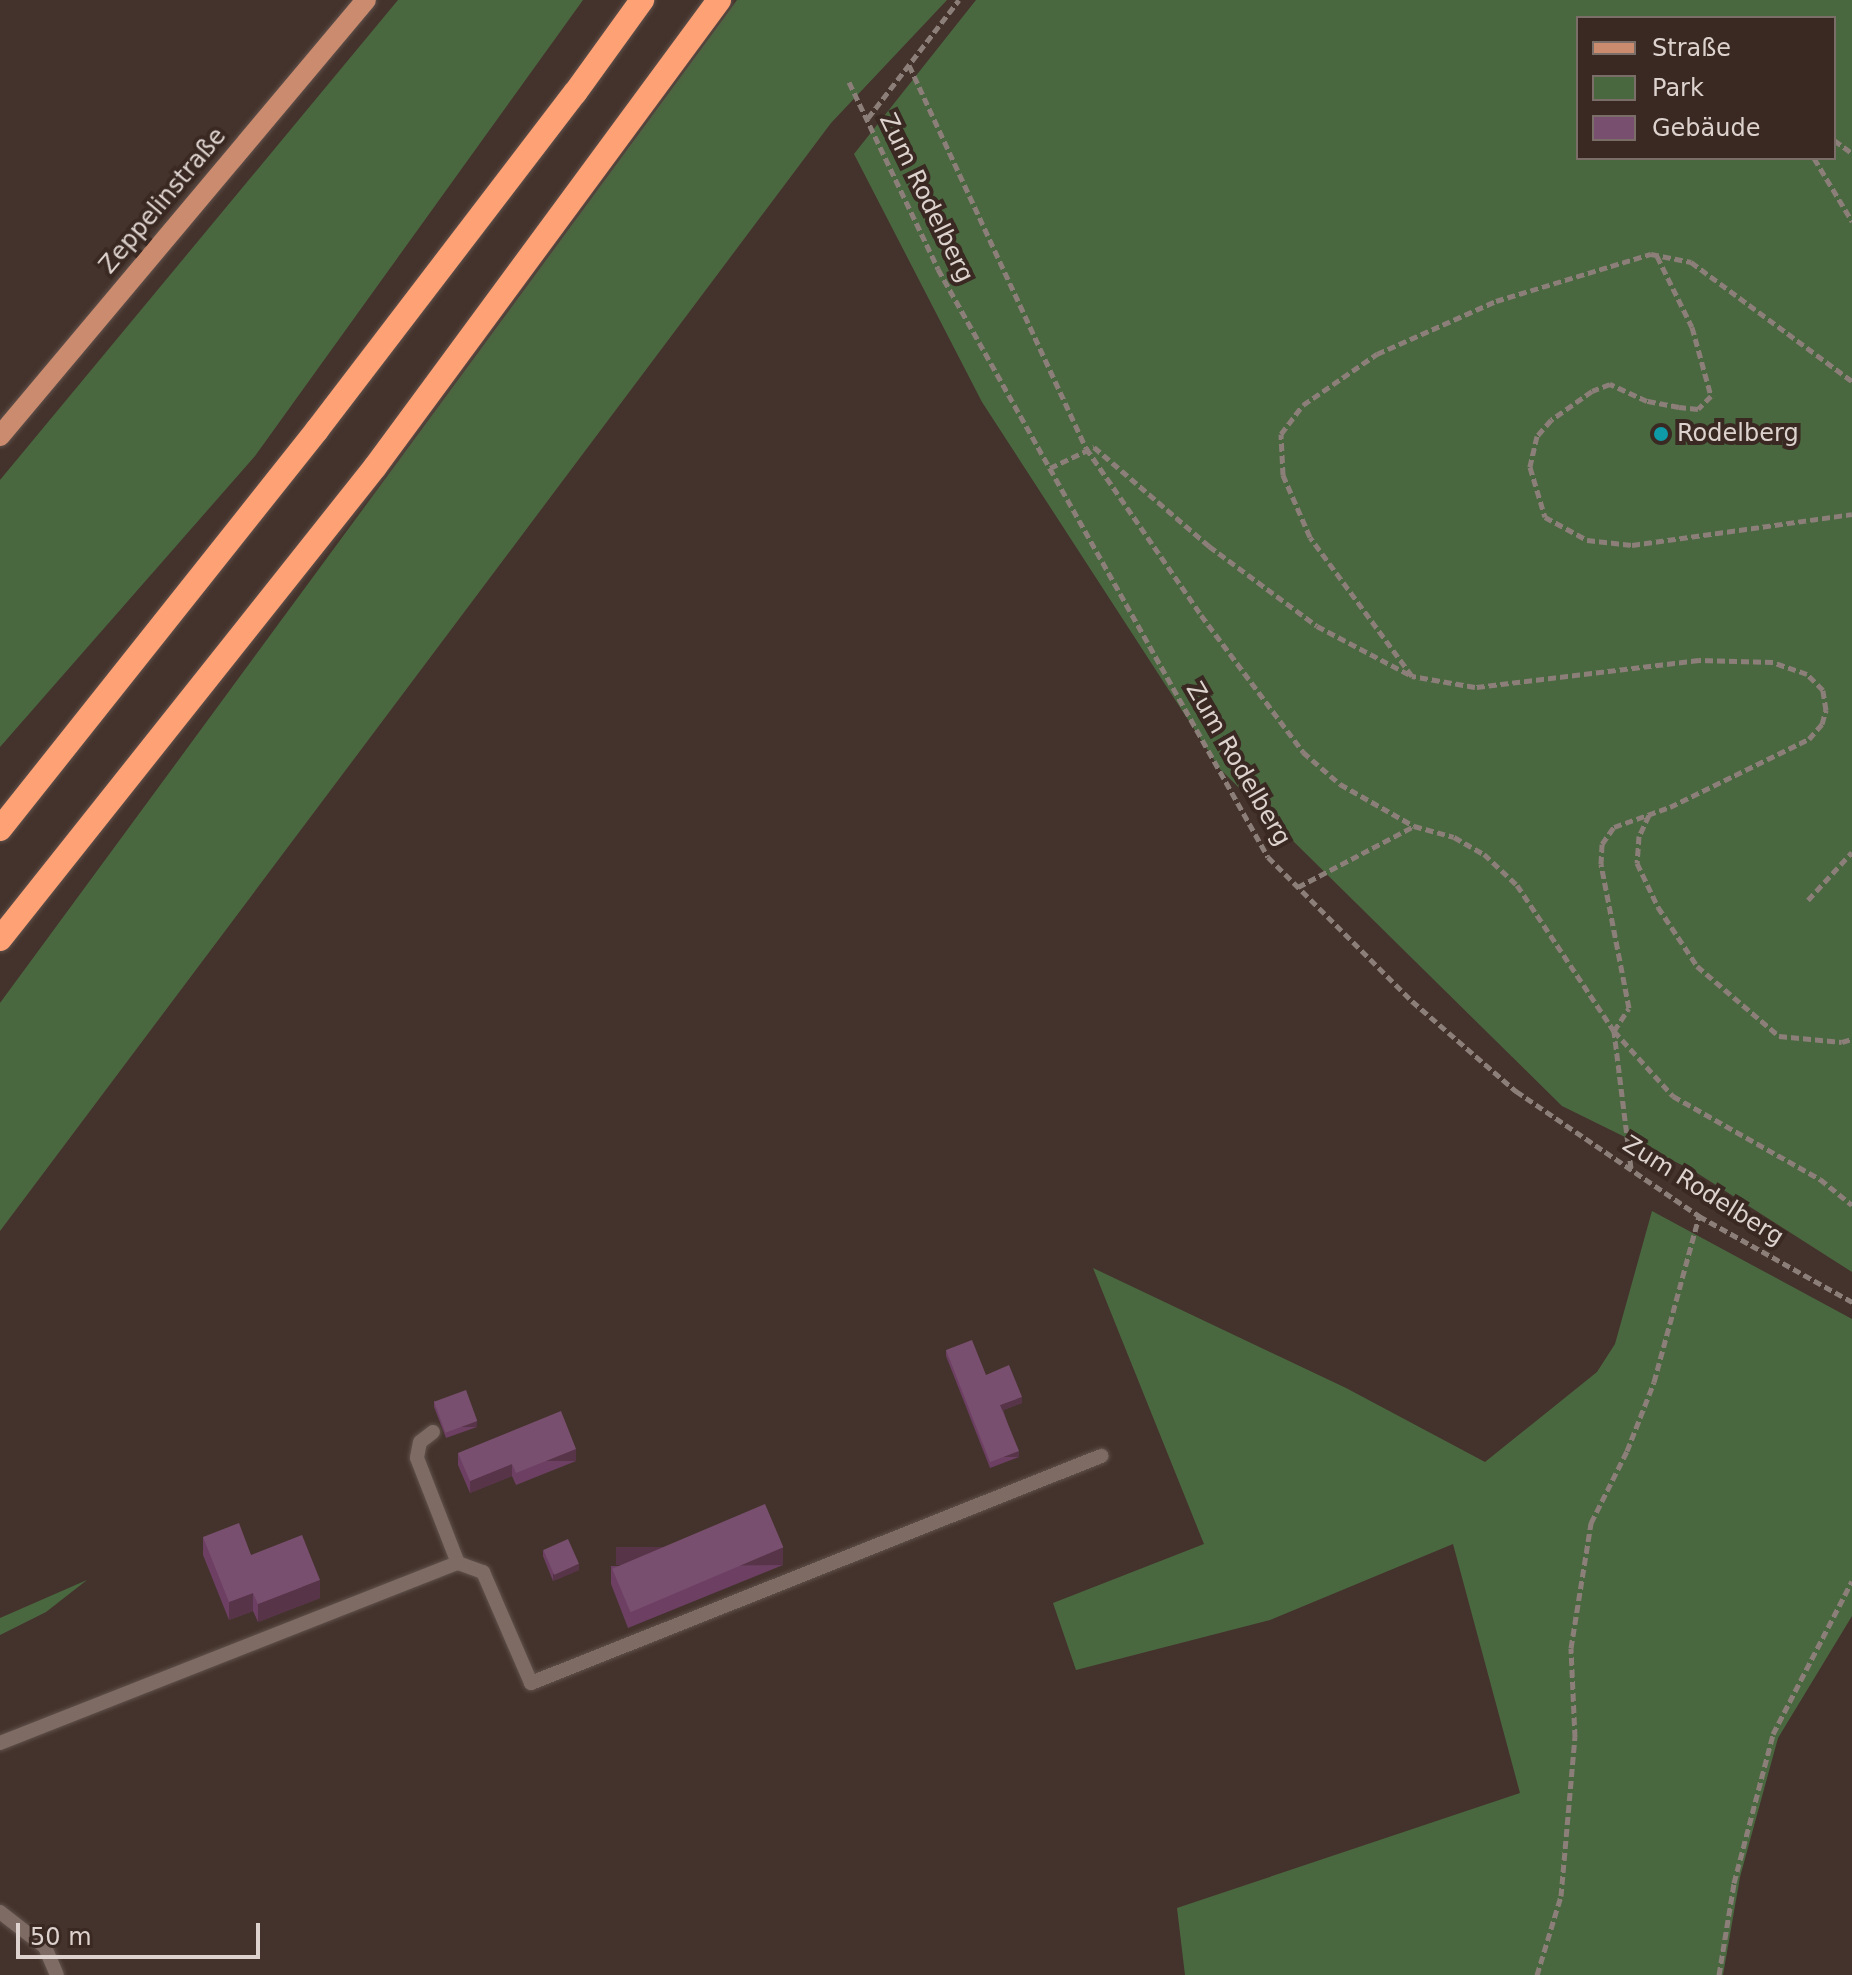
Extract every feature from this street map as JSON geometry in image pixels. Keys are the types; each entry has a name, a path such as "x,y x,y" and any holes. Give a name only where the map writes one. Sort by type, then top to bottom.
{"highway":[{"path":"0,829 317,430 575,93 642,0"},
{"path":"0,939 375,467 719,0"}],"main road":[{"name":"Zeppelinstraße","path":"0,436 366,0"}],"lane":[{"path":"433,1432 420,1442 417,1458 458,1563"},
{"path":"0,1743 458,1563 483,1572 531,1683 1101,1456"},
{"path":"0,1912 45,1947 57,1975"}],"path":[{"path":"868,118 959,0"},
{"path":"909,65 1086,448 1201,615 1303,752 1340,784 1414,826 1454,837 1484,854 1517,885 1614,1031 1673,1096 1820,1179 1852,1205"},
{"name":"Zum Rodelberg","path":"849,82 938,269 1268,857 1412,1001 1516,1091 1699,1216 1852,1302"},
{"path":"1815,160 1852,221"},
{"path":"1412,676 1310,537 1283,475 1281,434 1303,405 1377,354 1496,301 1618,263 1657,256 1691,262 1852,381"},
{"path":"1657,256 1692,327 1711,396 1698,409 1679,407 1647,401 1610,384 1592,391 1551,420 1537,436 1530,467 1545,517 1587,540 1632,545 1852,514"},
{"path":"1050,468 1086,448 1094,447 1209,546 1317,626 1412,676 1475,687 1699,660 1773,662 1807,674 1823,690 1826,710 1822,724 1809,739 1650,815 1614,827 1602,844 1601,864 1629,1008 1614,1031 1631,1168"},
{"path":"1650,815 1639,836 1637,863 1658,907 1697,966 1779,1036 1842,1042 1852,1039"},
{"path":"1298,887 1414,826"},
{"path":"1808,900 1852,852"},
{"path":"1537,1975 1561,1896 1575,1737 1571,1648 1591,1523 1627,1451 1654,1382 1699,1216"},
{"path":"1719,1975 1734,1883 1773,1734 1852,1581"}],"green space":[{"path":"398,0 583,0 255,456 0,747 0,480"},
{"path":"737,0 947,0 831,123 0,1231 0,1003"},
{"path":"976,0 1852,0 1852,1272 1694,1171 1562,1106 1220,769 982,402 854,154"},
{"path":"1652,1211 1852,1319 1852,1616 1778,1738 1740,1877 1723,1975 1185,1975 1177,1908 1520,1793 1453,1544 1270,1620 1076,1670 1053,1603 1204,1544 1093,1268 1346,1388 1485,1462 1597,1372 1615,1344"},
{"path":"87,1580 46,1612 0,1635 0,1618"}],"building":[{"path":"972,1340 986,1375 1009,1365 1022,1397 1000,1405 1019,1451 990,1462 946,1350"},
{"path":"466,1390 477,1421 445,1433 434,1402"},
{"path":"561,1411 576,1449 516,1473 512,1464 470,1481 458,1453"},
{"path":"765,1504 783,1547 631,1612 612,1569"},
{"path":"239,1523 251,1555 302,1535 320,1580 258,1604 253,1593 229,1602 203,1537"},
{"path":"568,1539 579,1564 554,1575 543,1550"}],"place":[{"name":"Rodelberg","path":"1661,434"}]}
